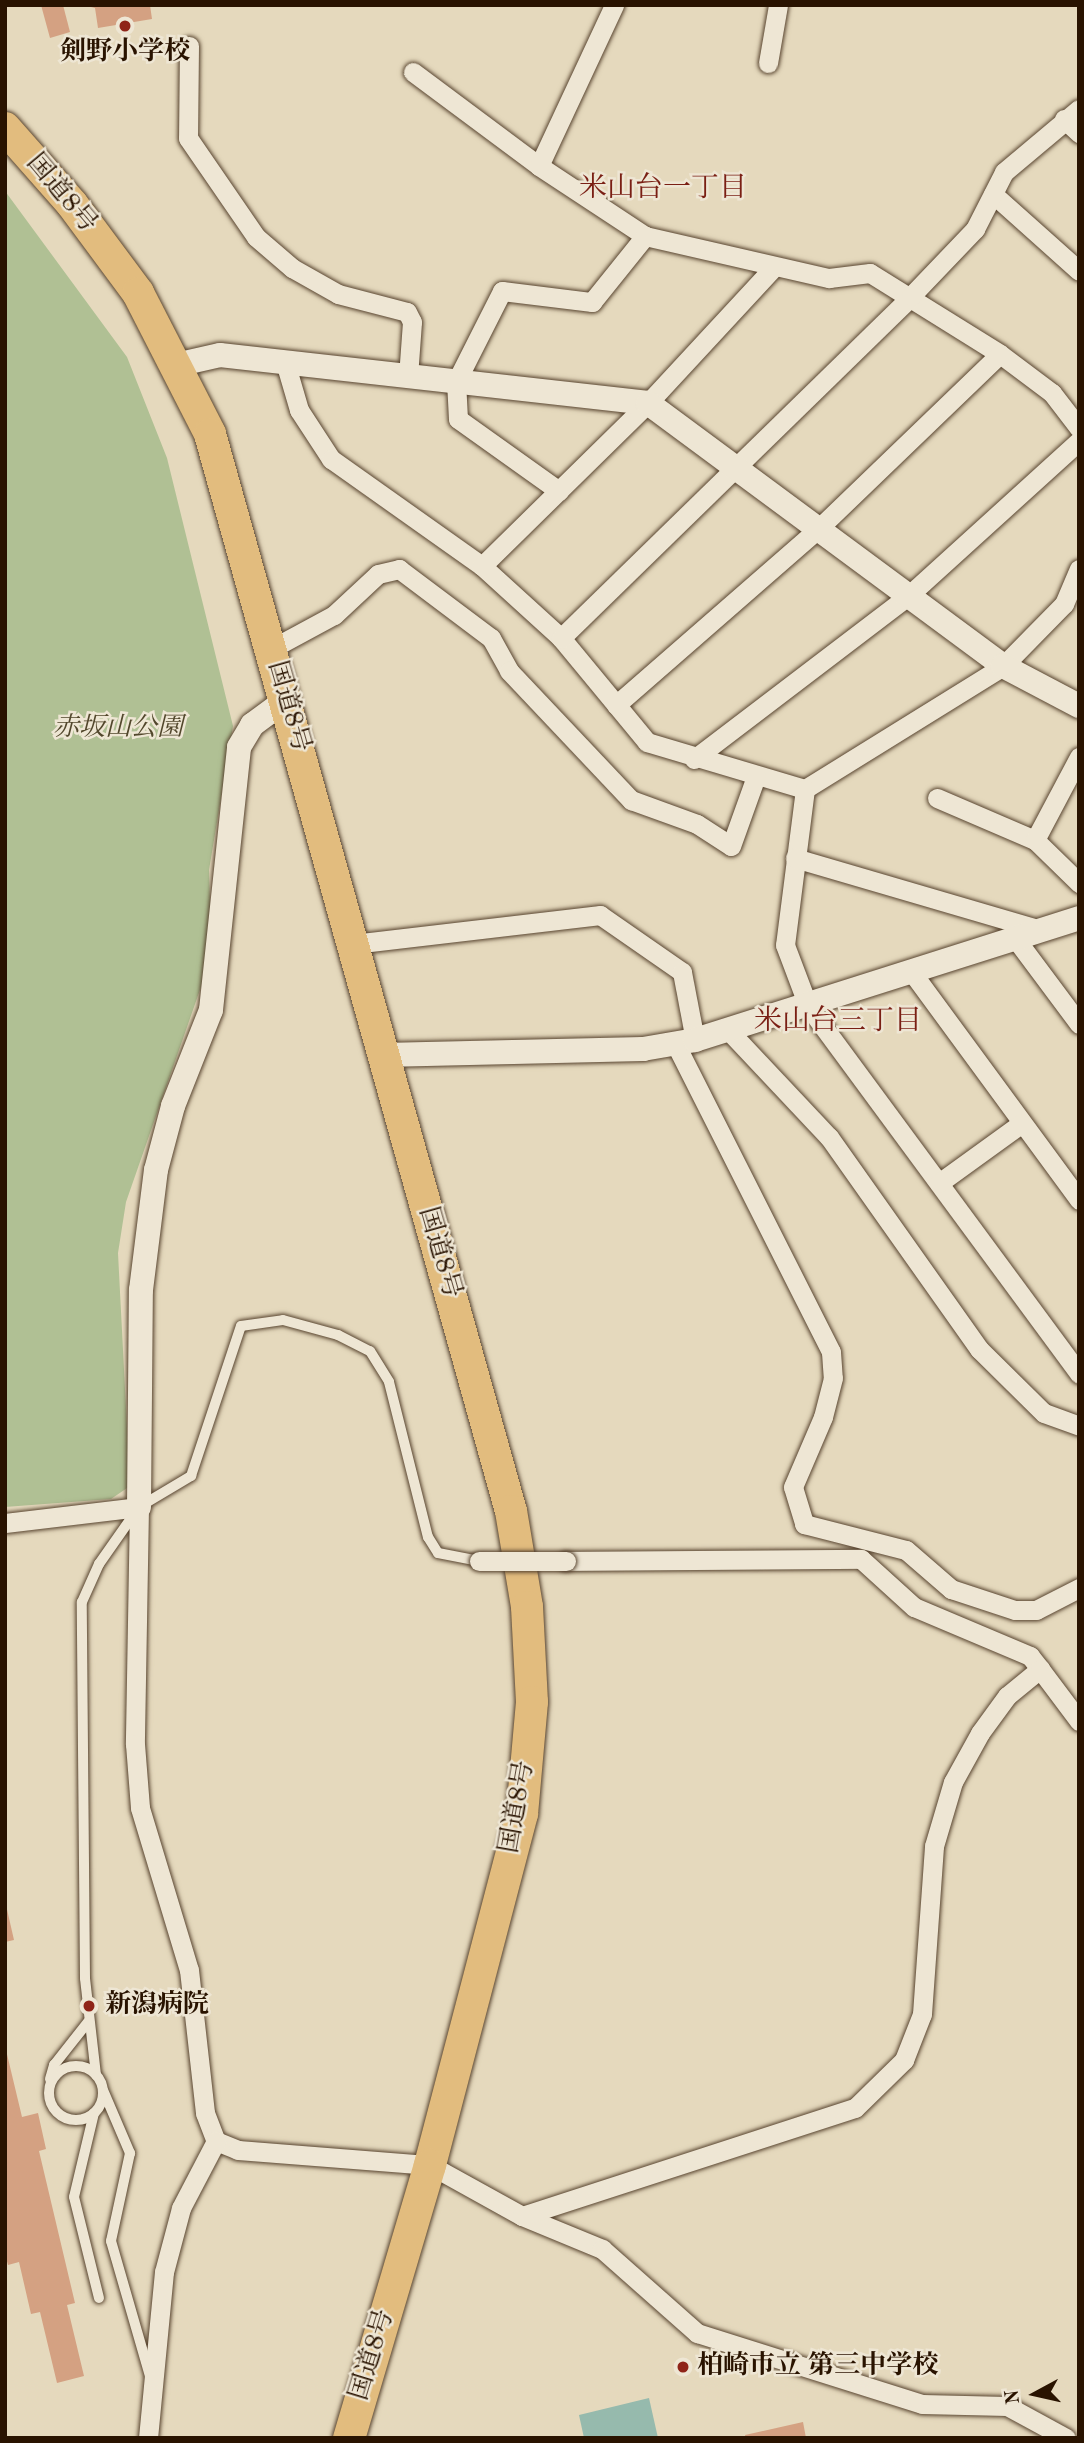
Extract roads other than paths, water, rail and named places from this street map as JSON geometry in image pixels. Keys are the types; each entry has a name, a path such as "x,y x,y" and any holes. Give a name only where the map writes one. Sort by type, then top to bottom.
{"highway":[{"name":"国道8号","path":"5,128 72,204 138,293 210,434 287,699 383,1055 512,1511 527,1608 532,1702 522,1814 430,2165 349,2438"}],"street":[{"path":"539,166 614,5"},
{"path":"768,63 778,5"},
{"path":"189,46 188,138 256,237 292,268 338,294 407,312 412,322 408,376"},
{"path":"414,72 539,166 645,236 829,278 870,273 911,296 1000,354 1052,393 1079,428"},
{"path":"561,638 734,464 911,296 975,229 1004,172 1071,114 1079,133"},
{"path":"993,194 1079,271"},
{"path":"559,491 458,419 456,382 502,290 592,302 645,236"},
{"path":"482,566 648,402 774,267"},
{"path":"616,705 818,529 1000,354"},
{"path":"176,365 220,355 648,402 1003,666 1079,706"},
{"path":"285,362 299,410 331,459 482,566 561,638 647,742 694,759 805,789 1003,666 1064,604 1079,569"},
{"path":"694,759 908,596 1079,441"},
{"path":"271,649 334,615 378,574 399,569 491,638 509,671 631,800 697,824 732,846 756,776"},
{"path":"287,699 252,725 239,747 211,1010 173,1106 147,1216 135,1744 140,1808 188,1970 205,2113 216,2141 238,2150 430,2165 522,2216 602,2249 697,2333 922,2404 1007,2406 1066,2438"},
{"path":"1035,840 1079,757"},
{"path":"805,789 794,858 785,945 808,1006 1079,1374"},
{"path":"937,798 1035,840 1079,883"},
{"path":"794,858 1041,930"},
{"path":"353,944 600,915 682,972 685,1042 831,1352 833,1378 823,1417 793,1488 804,1524 906,1550 951,1590 1015,1610 1036,1610 1079,1588"},
{"path":"383,1055 685,1042 808,1006 1079,918"},
{"path":"1015,938 1079,1024"},
{"path":"911,971 1079,1200"},
{"path":"728,1030 829,1137 979,1349 1044,1413 1079,1426"},
{"path":"939,1183 1022,1123"},
{"path":"5,1523 139,1507"},
{"path":"479,1561 861,1559 914,1607 1030,1656 1079,1721"},
{"path":"522,2216 856,2108 904,2060 922,2014 934,1846 953,1782 1007,1696 1040,1670"},
{"path":"148,2438 164,2272 181,2208 216,2141"}],"lane":[{"path":"154,2385 142,2365 111,2241 130,2153 96,2075 88,2022 82,1602 99,1564 139,1507 191,1476 242,1326 284,1320 338,1335 370,1351 389,1382 428,1537 438,1553 479,1561"},
{"path":"87,2137 70,2119 56,2111 50,2087 54,2064 88,2022"},
{"path":"50,2087 65,2068 82,2066 96,2075"},
{"path":"99,2298 74,2197 87,2137 103,2090"},
{"path":"70,2119 94,2113"}],"water":[{"path":"649,2398 658,2438 584,2438 579,2415"}],"place":[{"name":"剣野小学校","path":"125,26"},
{"name":"新潟病院","path":"89,2006"},
{"name":"柏崎市立 第三中学校","path":"683,2367"}],"district":[{"name":"米山台一丁目","path":"663,189"},
{"name":"米山台三丁目","path":"838,1022"}],"park label":[{"name":"赤坂山公園","path":"118,729"}]}
